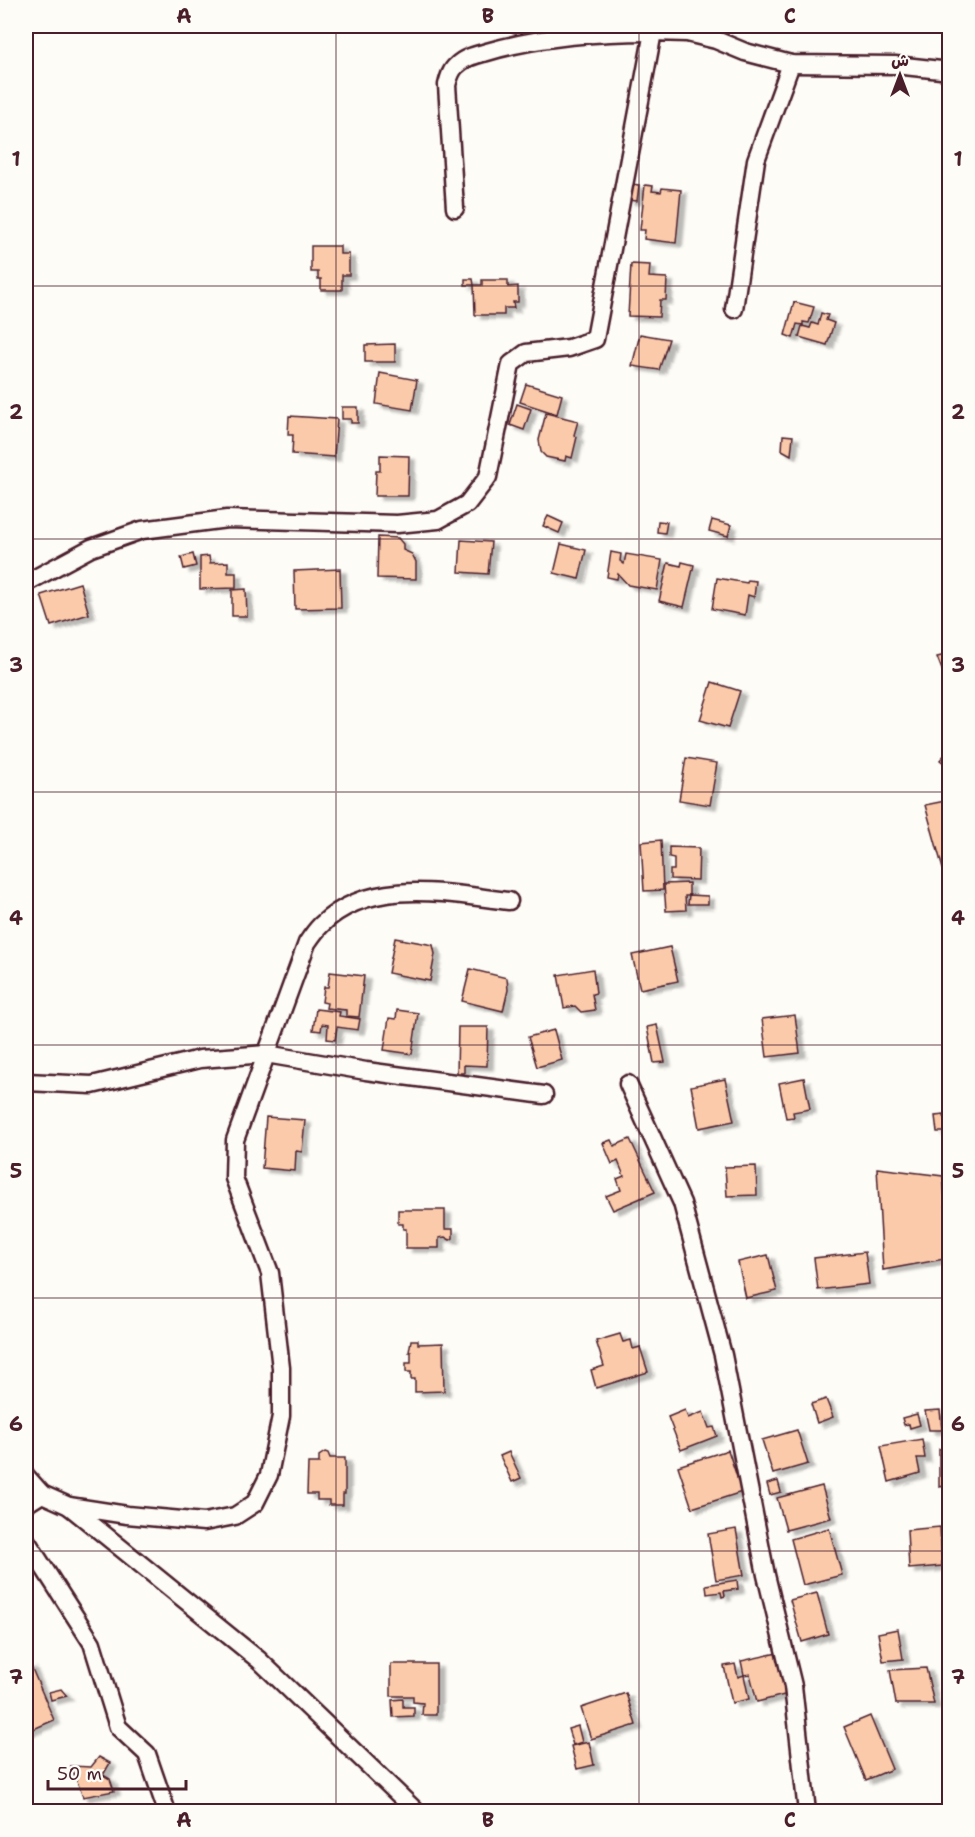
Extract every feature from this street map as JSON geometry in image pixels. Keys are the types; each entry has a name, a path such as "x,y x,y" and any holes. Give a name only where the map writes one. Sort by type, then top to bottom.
{"street":[{"path":"26,583 91,548 142,530 227,519 397,524 438,520 467,504 488,477 511,364 526,353 569,348 595,339 653,32"},
{"path":"454,208 447,85 450,74 468,57 509,45 589,34 687,33 790,64 895,65 950,70"},
{"path":"734,309 756,160 790,64"},
{"path":"69,1506 127,1515 204,1522 235,1516 255,1503 269,1475 280,1416 281,1368 270,1273 234,1178 235,1140 307,943 321,924 347,906 377,894 425,892 509,901"},
{"path":"26,1082 92,1084 200,1059 266,1054 366,1071 544,1095"},
{"path":"628,1084 682,1203 723,1355 766,1575 793,1686 807,1812"},
{"path":"26,1476 42,1494 69,1506 259,1660 417,1812"},
{"path":"26,1504 42,1494"},
{"path":"26,1540 92,1643 118,1727 147,1754 167,1812"}],"building":[{"path":"943,39 950,39 950,57 943,57"},
{"path":"630,184 639,185 637,201 628,200"},
{"path":"645,185 653,186 652,191 661,192 662,188 681,190 676,243 644,239 645,230 640,230"},
{"path":"311,246 340,246 340,254 349,254 349,275 342,275 342,290 321,290 321,279 318,279 318,272 311,272"},
{"path":"631,264 650,265 649,277 667,278 666,300 660,300 659,317 628,316"},
{"path":"465,279 473,279 474,285 465,285"},
{"path":"482,280 508,280 508,287 518,286 518,302 513,302 514,308 504,308 504,315 475,315 474,285 482,285"},
{"path":"794,302 814,307 809,323 797,324 793,338 785,335"},
{"path":"821,313 828,315 826,320 834,323 827,345 799,337 802,326 810,328 812,323 818,325"},
{"path":"640,334 669,339 659,370 632,366"},
{"path":"395,344 395,362 365,362 365,345"},
{"path":"380,373 417,380 412,410 376,404"},
{"path":"526,384 562,395 557,414 520,402"},
{"path":"517,404 531,409 524,430 510,425"},
{"path":"342,407 358,407 358,423 351,423 351,419 342,419"},
{"path":"546,413 578,421 572,458 566,456 565,461 546,457 541,452 539,440"},
{"path":"289,416 337,419 334,457 292,454 293,435 288,435"},
{"path":"783,435 793,436 791,455 782,450"},
{"path":"380,455 409,456 408,496 375,496 376,471 380,471"},
{"path":"548,516 563,523 559,533 543,526"},
{"path":"712,520 731,525 728,536 709,531"},
{"path":"658,521 667,522 665,533 657,532"},
{"path":"378,537 398,538 403,544 403,550 412,554 416,562 416,579 377,578"},
{"path":"461,540 491,542 488,574 459,572"},
{"path":"561,544 586,550 579,579 554,573"},
{"path":"611,552 621,554 620,561 624,564 626,554 662,560 657,590 628,585 618,574 617,579 607,577"},
{"path":"193,554 196,566 184,569 181,557"},
{"path":"209,556 210,563 228,562 228,573 236,573 236,588 200,589 200,557"},
{"path":"682,562 694,565 684,607 659,601 668,563 681,566"},
{"path":"340,569 341,608 295,609 294,571"},
{"path":"717,578 747,583 748,580 756,581 754,597 748,595 745,615 712,609"},
{"path":"80,583 89,614 51,626 41,595"},
{"path":"246,589 247,616 232,616 232,590"},
{"path":"947,601 950,601 950,641 945,640"},
{"path":"950,654 950,690 937,657"},
{"path":"712,682 740,691 728,728 700,720"},
{"path":"950,749 950,768 940,760"},
{"path":"686,758 717,763 710,805 679,800"},
{"path":"950,800 950,887 948,887 925,805"},
{"path":"661,840 663,890 644,891 641,842"},
{"path":"669,847 699,848 698,880 670,879 670,870 674,870 674,858 669,857"},
{"path":"689,883 689,896 685,896 686,910 666,911 664,884"},
{"path":"689,895 708,896 708,904 688,904"},
{"path":"395,938 433,945 435,954 430,981 388,973"},
{"path":"670,947 678,981 640,989 632,955"},
{"path":"470,969 507,978 508,990 503,1011 462,1001"},
{"path":"593,969 596,993 592,994 595,1010 581,1012 575,1006 564,1008 558,975"},
{"path":"330,972 364,976 359,1017 346,1016 346,1010 326,1008 327,1003 322,1002 324,987 328,987"},
{"path":"316,1009 340,1012 339,1016 360,1019 358,1030 337,1027 335,1040 327,1039 328,1025 322,1024 321,1031 313,1030"},
{"path":"397,1010 418,1013 412,1054 384,1050 389,1018 396,1019"},
{"path":"795,1015 800,1053 767,1057 762,1019"},
{"path":"657,1025 665,1062 654,1063 647,1027"},
{"path":"458,1027 488,1027 487,1066 464,1065 464,1073 457,1073"},
{"path":"554,1030 562,1060 537,1067 528,1037"},
{"path":"804,1078 810,1109 793,1112 794,1117 786,1118 779,1083"},
{"path":"725,1079 734,1121 699,1128 691,1086"},
{"path":"944,1115 946,1132 937,1132 935,1116"},
{"path":"266,1117 305,1120 302,1152 296,1151 295,1171 262,1168"},
{"path":"630,1139 655,1192 613,1210 606,1196 621,1190 617,1179 624,1176 618,1161 612,1164 603,1143 611,1140 614,1146"},
{"path":"756,1166 757,1195 727,1196 725,1167"},
{"path":"877,1168 943,1176 950,1258 883,1270"},
{"path":"398,1210 445,1210 445,1229 453,1229 453,1238 450,1240 445,1237 439,1238 439,1248 406,1248 406,1229 403,1229 403,1224 398,1224"},
{"path":"865,1252 869,1284 818,1290 814,1258"},
{"path":"768,1255 777,1291 746,1298 738,1262"},
{"path":"620,1334 623,1342 631,1340 633,1349 640,1347 648,1372 596,1388 591,1370 604,1366 596,1341"},
{"path":"411,1340 418,1340 418,1344 443,1343 444,1391 415,1392 415,1379 411,1379 411,1372 406,1372 406,1363 411,1363 411,1352 409,1352"},
{"path":"826,1399 833,1417 817,1423 811,1404"},
{"path":"685,1410 688,1418 703,1412 709,1428 714,1427 717,1436 681,1450 668,1417"},
{"path":"940,1410 942,1430 929,1430 925,1411"},
{"path":"917,1414 920,1425 910,1428 909,1424 904,1425 902,1418"},
{"path":"797,1430 808,1464 773,1474 762,1440"},
{"path":"922,1439 925,1458 917,1458 920,1473 889,1482 881,1446"},
{"path":"950,1446 950,1485 939,1487 939,1449"},
{"path":"728,1450 742,1492 692,1508 678,1466"},
{"path":"325,1452 330,1458 345,1458 343,1505 329,1505 329,1500 317,1500 317,1494 307,1494 308,1463 319,1463 319,1456"},
{"path":"509,1452 521,1478 512,1482 500,1456"},
{"path":"778,1481 781,1492 770,1495 767,1484"},
{"path":"822,1486 831,1518 786,1530 777,1498"},
{"path":"940,1527 942,1566 909,1569 907,1530"},
{"path":"829,1528 842,1575 803,1585 791,1539"},
{"path":"736,1529 744,1575 716,1580 708,1534"},
{"path":"737,1580 738,1589 724,1591 725,1596 722,1597 721,1592 707,1594 706,1585"},
{"path":"817,1593 828,1634 802,1642 790,1600"},
{"path":"898,1629 903,1659 883,1661 878,1633"},
{"path":"782,1652 792,1693 757,1702 750,1674 744,1675 741,1661"},
{"path":"30,1664 54,1720 27,1732 26,1666"},
{"path":"391,1664 436,1664 436,1715 422,1715 423,1703 413,1702 413,1696 391,1696"},
{"path":"735,1664 738,1677 744,1675 749,1699 732,1703 724,1666"},
{"path":"926,1668 934,1704 896,1704 890,1670"},
{"path":"61,1689 67,1696 51,1700 49,1692"},
{"path":"626,1693 636,1725 591,1739 581,1708"},
{"path":"403,1699 403,1707 414,1707 414,1716 393,1717 392,1700"},
{"path":"870,1716 892,1769 866,1780 844,1727"},
{"path":"578,1726 582,1742 573,1745 568,1729"},
{"path":"589,1742 594,1765 577,1769 571,1746"},
{"path":"99,1757 110,1763 103,1775 110,1779 114,1791 83,1797 71,1766 91,1767"}]}
